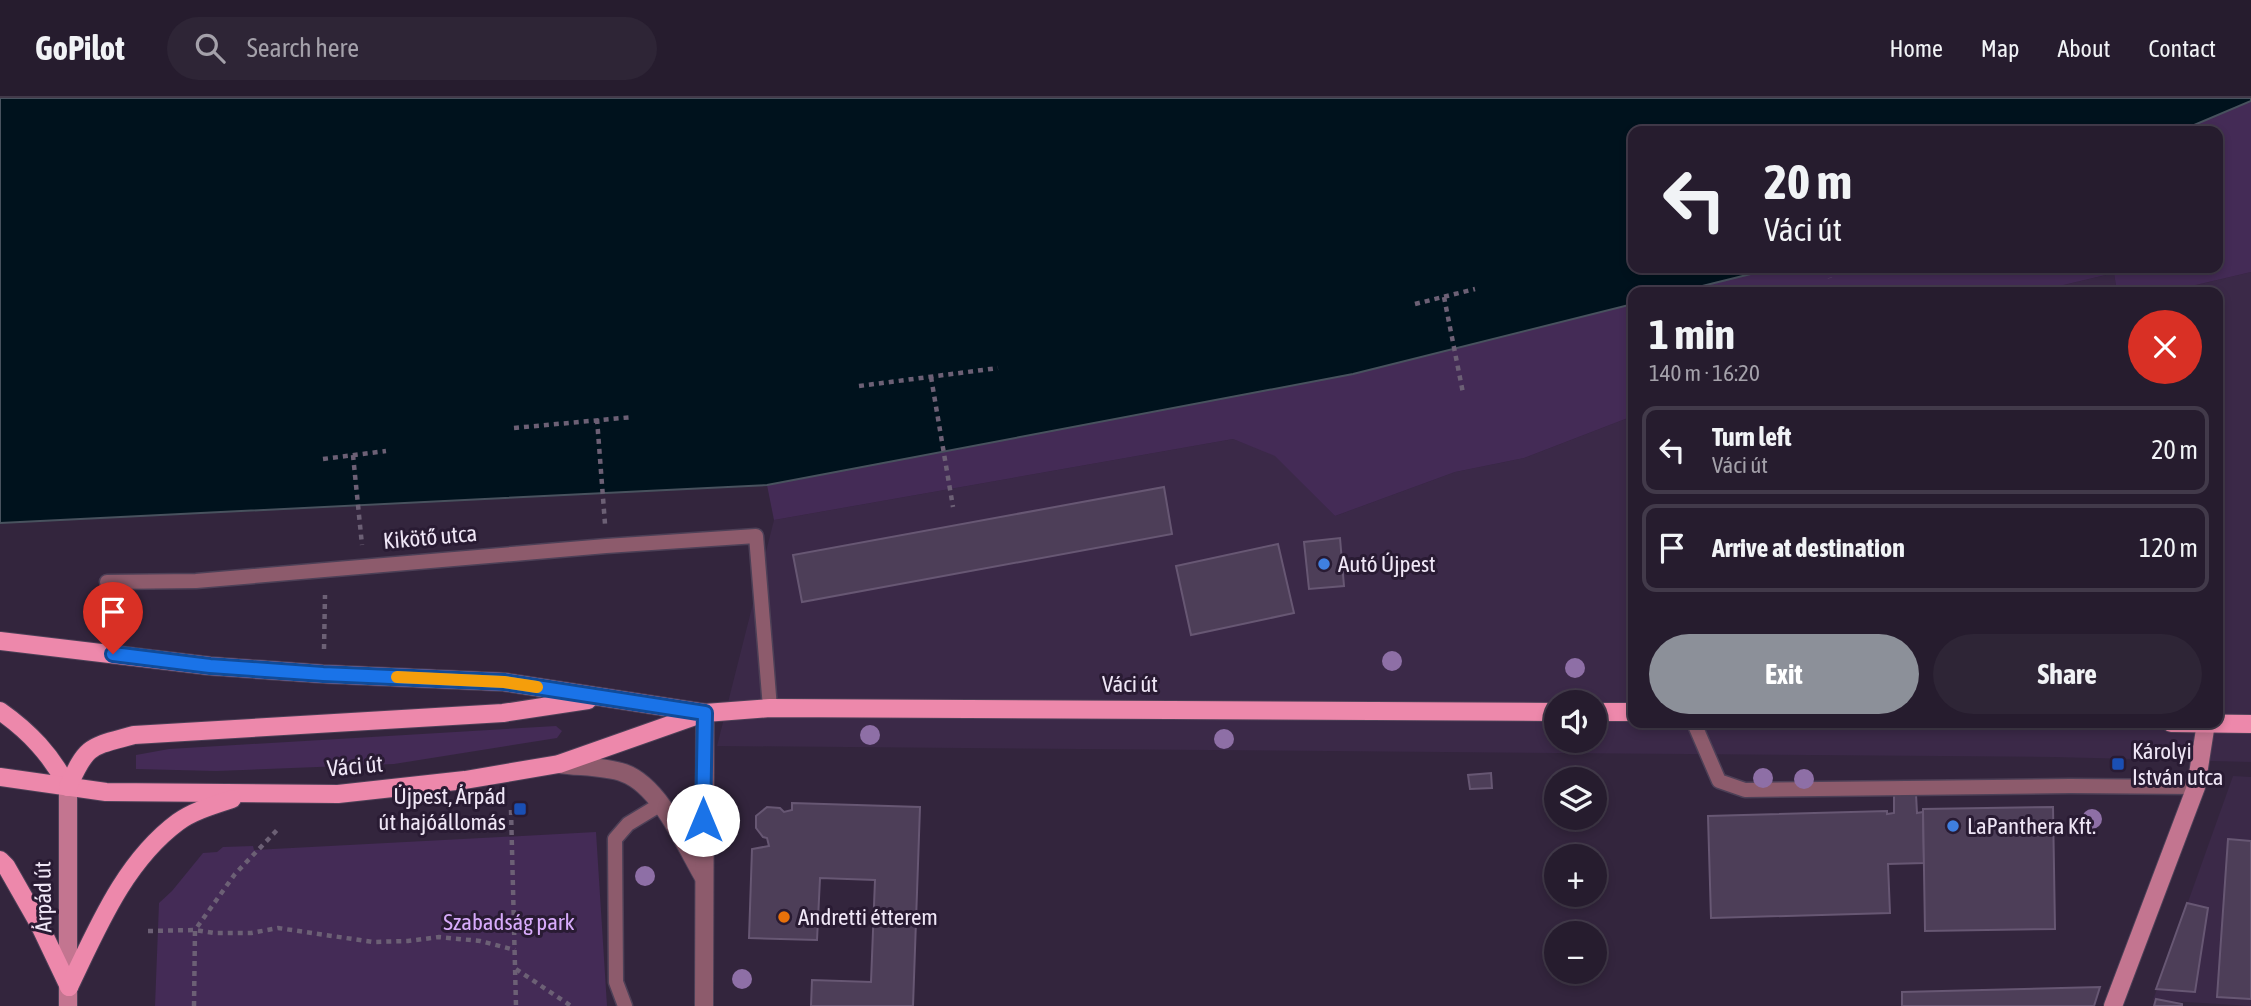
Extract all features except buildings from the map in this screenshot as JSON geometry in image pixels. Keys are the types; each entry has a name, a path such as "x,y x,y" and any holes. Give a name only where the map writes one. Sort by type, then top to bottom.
{"main road":[{"name":"Váci út","path":"0,643 223,667 504,682 705,713 770,708 1544,712"},
{"path":"68,787 79,763 94,746 134,735 503,713 608,697"},
{"path":"0,711 32,736 53,760 68,787"},
{"path":"1607,712 1628,712"},
{"name":"Váci út","path":"0,776 106,792 338,794 465,780 559,764 705,713"},
{"path":"2223,723 2251,724"},
{"path":"68,987 96,931 138,862 179,821 246,794"},
{"path":"0,860 39,924 68,987"}],"street":[{"path":"704,1006 705,713"},
{"path":"2113,1006 2196,787 2205,728"},
{"path":"559,764 624,773 641,782 661,804 703,876"},
{"name":"Árpád út","path":"68,787 68,1006"}],"lane":[{"name":"Kikötő utca","path":"107,582 196,581 756,536 770,708"},
{"path":"1697,728 1719,781 1745,790 2196,787"},
{"path":"625,1006 616,982 615,839 628,824 661,804"}],"path":[{"path":"1829,273 1830,278"},
{"path":"1415,304 1475,289"},
{"path":"1444,297 1464,393"},
{"path":"859,386 998,368"},
{"path":"932,377 953,506"},
{"path":"514,428 634,417"},
{"path":"597,419 606,546"},
{"path":"323,459 386,451"},
{"path":"353,455 363,556"},
{"path":"325,601 325,622"},
{"path":"511,810 516,1006"},
{"path":"194,1006 195,930 234,874 279,828"},
{"path":"148,931 251,933 278,928 373,942 439,937 480,941 515,950"},
{"path":"515,969 571,1006"}],"shaded area":[{"path":"2251,272 2251,762 2053,757 1567,753 1607,753 1607,690 1544,690 1544,753 717,746 774,520 1233,439 1275,455 1335,516 1455,472 1524,458 1628,418 1628,728 2223,728 2223,287 2187,287"},
{"path":"2114,273 2116,287 2055,287"},
{"path":"2233,776 2251,777 2251,1006 2153,1000"}],"green space":[{"path":"2251,101 2251,272 2187,287 2116,287 2114,273 2223,273 2223,126 2192,126"},
{"path":"1755,273 2114,273 2055,287 1698,287"},
{"path":"1628,305 1628,418 1524,458 1455,472 1335,516 1275,456 1233,439 774,520 767,485 1353,374"},
{"path":"556,726 562,731 557,738 394,764 216,771 136,769 136,755 169,749"},
{"name":"Szabadság park","path":"596,832 607,1006 155,1006 159,903 203,853 217,852 223,847 253,846 254,850"}],"water":[{"path":"0,98 2251,98 2251,101 2192,126 1628,126 1628,273 1755,273 1698,287 1628,287 1628,305 1353,374 767,485 0,523"}],"slow traffic":[{"path":"397,677 504,682 537,687"}],"place":[{"name":"Autó Újpest","path":"1324,564"},
{"name":"Károlyi István utca","path":"2118,764"},
{"name":"Újpest, Árpád út hajóállomás","path":"520,809"},
{"name":"LaPanthera Kft.","path":"1953,826"},
{"name":"Andretti étterem","path":"784,917"}],"route":[{"path":"113,654 210,666 504,682 705,713 703,820"}]}
